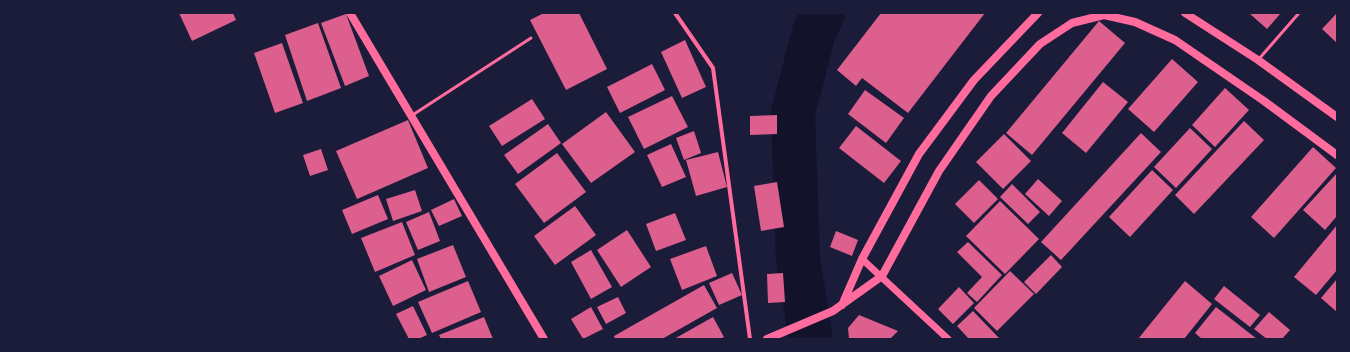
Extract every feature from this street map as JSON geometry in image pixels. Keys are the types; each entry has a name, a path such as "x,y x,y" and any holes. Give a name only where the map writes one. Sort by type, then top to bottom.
{"main road":[{"path":"350,13 544,339"},
{"path":"842,306 862,259 918,154 974,80 1038,13"},
{"path":"1185,13 1258,60 1337,117"},
{"path":"767,339 833,311 882,276 938,171 991,96 1040,44 1072,23 1086,16 1104,15 1135,22 1175,40 1264,101 1337,155"}],"street":[{"path":"674,13 713,68 750,339"},
{"path":"862,259 948,339"}],"lane":[{"path":"1258,60 1299,13"},
{"path":"411,116 531,38"}],"building":[{"path":"179,13 233,13 236,20 192,41"},
{"path":"544,13 579,13 607,69 566,90 530,20"},
{"path":"881,13 985,13 908,113 862,78 856,86 837,70"},
{"path":"1249,13 1281,13 1267,29"},
{"path":"1337,13 1337,43 1322,29"},
{"path":"346,14 369,76 345,86 321,23"},
{"path":"1099,21 1125,43 1032,155 1006,133"},
{"path":"318,23 341,88 307,101 285,35"},
{"path":"685,40 706,87 682,98 661,52"},
{"path":"282,43 303,103 275,113 254,53"},
{"path":"1172,59 1198,82 1154,132 1128,109"},
{"path":"652,64 665,90 620,113 607,87"},
{"path":"1103,82 1128,102 1086,153 1062,133"},
{"path":"1225,88 1249,110 1215,147 1192,125"},
{"path":"865,90 904,118 886,143 848,114"},
{"path":"672,96 688,127 644,149 628,117"},
{"path":"532,99 545,119 502,146 489,126"},
{"path":"606,112 635,152 591,183 562,144"},
{"path":"777,115 777,134 750,135 750,116"},
{"path":"408,120 428,168 357,199 336,151"},
{"path":"1244,121 1264,140 1194,214 1175,195"},
{"path":"548,124 561,143 518,174 504,155"},
{"path":"856,126 901,161 884,183 839,148"},
{"path":"1190,128 1212,149 1176,188 1154,167"},
{"path":"694,131 701,153 684,160 676,138"},
{"path":"1141,133 1161,152 1061,260 1041,242"},
{"path":"1004,134 1031,161 1003,189 976,162"},
{"path":"671,144 686,177 662,187 647,155"},
{"path":"1313,147 1336,168 1274,238 1251,217"},
{"path":"321,149 328,170 310,176 303,155"},
{"path":"718,152 727,187 696,196 686,160"},
{"path":"557,153 586,192 544,223 515,184"},
{"path":"1152,170 1173,190 1130,237 1109,217"},
{"path":"1337,173 1337,216 1325,230 1303,210"},
{"path":"1038,179 1062,201 1049,216 1025,194"},
{"path":"979,180 998,199 974,223 955,204"},
{"path":"777,182 784,227 761,231 754,186"},
{"path":"1012,184 1040,212 1028,224 1000,197"},
{"path":"415,190 422,211 393,221 386,199"},
{"path":"378,195 388,219 352,234 342,210"},
{"path":"454,199 462,216 439,226 431,210"},
{"path":"1000,201 1039,239 1005,274 966,236"},
{"path":"575,206 596,235 555,265 534,236"},
{"path":"429,212 440,241 418,250 406,222"},
{"path":"675,213 686,240 656,251 646,224"},
{"path":"402,222 415,255 375,272 361,238"},
{"path":"1337,225 1337,270 1316,295 1294,277"},
{"path":"627,230 651,267 621,287 597,250"},
{"path":"836,231 858,240 852,256 830,247"},
{"path":"968,242 1002,275 977,302 967,293 982,277 957,252"},
{"path":"453,245 466,277 429,292 417,259"},
{"path":"706,246 717,276 682,290 670,259"},
{"path":"591,250 612,287 591,299 571,262"},
{"path":"1051,255 1062,267 1036,294 1024,282"},
{"path":"412,260 426,290 393,306 379,276"},
{"path":"1010,271 1034,294 997,331 974,308"},
{"path":"732,273 742,295 719,305 709,283"},
{"path":"783,273 785,302 768,303 767,274"},
{"path":"1337,279 1337,312 1321,298"},
{"path":"468,281 481,312 432,333 418,302"},
{"path":"1185,281 1212,304 1184,339 1138,339"},
{"path":"704,285 717,308 662,339 615,339 614,336"},
{"path":"1224,286 1260,315 1250,327 1214,299"},
{"path":"959,287 974,303 953,324 938,309"},
{"path":"618,297 626,313 606,324 597,307"},
{"path":"413,306 427,335 418,339 409,339 396,314"},
{"path":"591,307 603,329 583,339 571,319"},
{"path":"1216,307 1257,339 1202,339 1195,333"},
{"path":"973,311 999,338 998,339 969,339 957,326"},
{"path":"1269,312 1290,330 1282,339 1267,339 1254,329"},
{"path":"859,315 898,331 890,339 849,339 848,328"},
{"path":"484,317 493,339 441,339 439,335"},
{"path":"713,317 724,337 720,339 674,339"}],"waterway":[{"path":"811,339 798,260 793,113 814,32 823,13"}]}
